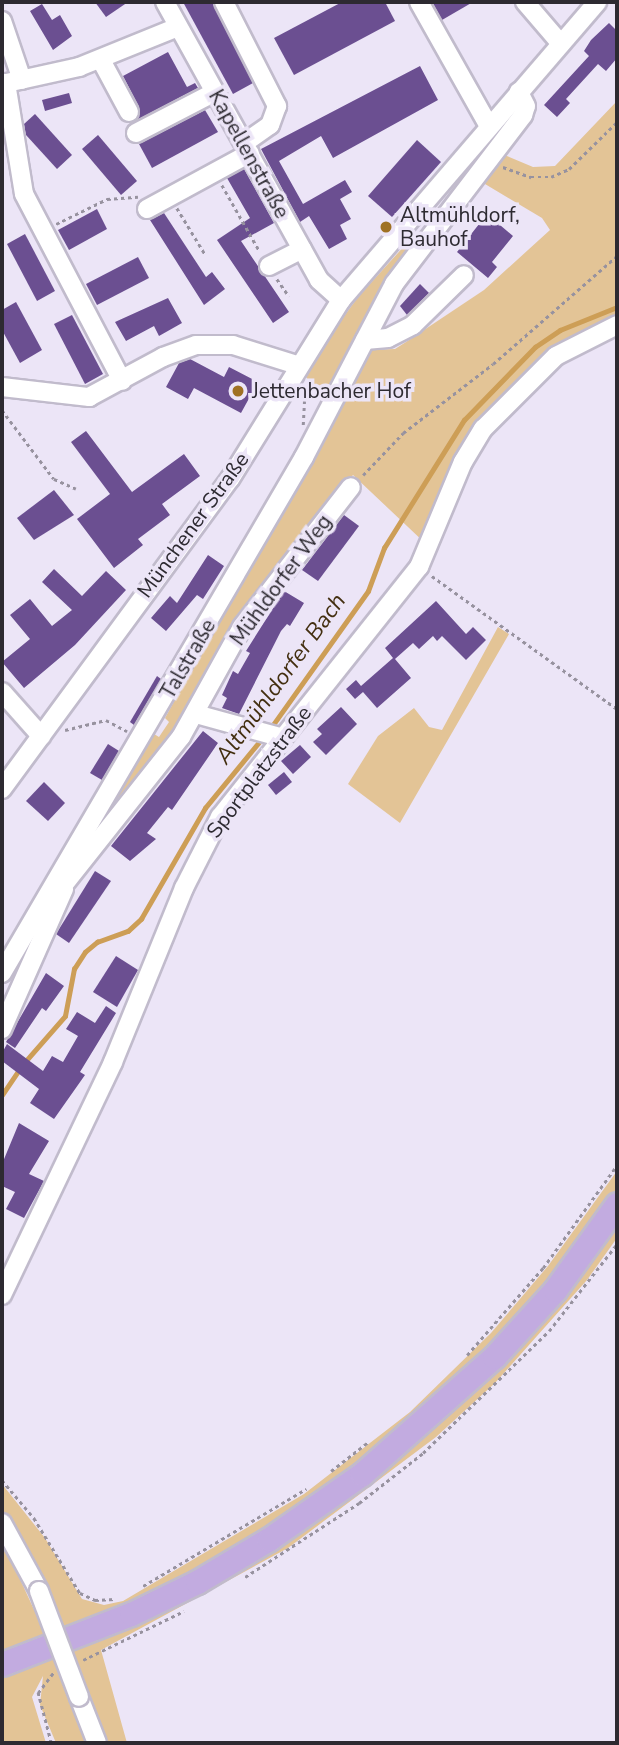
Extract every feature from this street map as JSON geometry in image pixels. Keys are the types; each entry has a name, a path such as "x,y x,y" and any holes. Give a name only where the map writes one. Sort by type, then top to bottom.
{"main road":[{"path":"2,1664 131,1614 197,1582 269,1539 352,1482 494,1357 555,1290 617,1204"}],"street":[{"name":"Kapellenstraße","path":"165,2 319,280 341,300"},
{"path":"159,203 215,172 247,148 270,125 277,106 224,2"},
{"path":"419,2 489,126"},
{"path":"525,2 561,44"},
{"name":"Münchener Straße","path":"2,789 230,479 298,365 341,300 597,2"},
{"path":"2,21 22,185 41,232 122,381"},
{"path":"10,82 101,60 178,27"},
{"path":"101,60 129,112"},
{"path":"136,133 215,92"},
{"name":"Talstraße","path":"2,973 63,881 304,457 394,284 526,110 519,92"},
{"path":"269,266 302,249"},
{"path":"365,340 388,338 413,325 464,275"},
{"name":"Sportplatzstraße","path":"2,1295 113,1062 208,837 280,737 419,566 463,462 483,429 555,356 617,325"},
{"path":"2,387 81,398 122,381 163,357 196,345 233,345 298,365"},
{"name":"Mühldorfer Weg","path":"63,881 196,714 242,627 351,487"},
{"path":"2,692 41,736"},
{"path":"196,714 253,727 280,737"},
{"path":"2,1029 63,881"},
{"path":"2,1523 39,1591 97,1743"}],"path":[{"path":"487,161 531,177 551,177 569,169 617,122"},
{"path":"215,172 289,296"},
{"path":"41,232 107,199 148,196 159,203 205,254"},
{"path":"351,487 402,433 493,364 617,256"},
{"path":"298,365 306,386 304,457"},
{"path":"2,410 54,479 76,489"},
{"path":"419,566 617,709"},
{"path":"85,724 113,721 141,740"},
{"path":"459,1363 543,1268 617,1166"},
{"path":"321,1479 369,1441"},
{"path":"2,1480 34,1518 80,1593 94,1600 121,1597"},
{"path":"141,1588 310,1486"}],"shaded area":[{"path":"617,101 617,320 501,403 426,544 353,475 246,609 193,708 74,866 154,734 159,737 169,722 165,718 367,350 395,349 406,342 484,290 550,230 542,218 480,181 502,154 533,167 555,166"},
{"path":"416,233 419,242 345,371 312,399 305,370 358,297"},
{"path":"498,627 509,634 400,823 348,784 378,736 414,708 429,727 442,730"},
{"path":"617,1171 617,1188 546,1285 417,1417 310,1502 195,1571 65,1632 38,1567 2,1512 2,1484 45,1538 82,1599 104,1605 123,1601 304,1494 410,1412 491,1333 548,1266"},
{"path":"617,1219 617,1238 587,1280 495,1383 436,1437 288,1548 101,1650 127,1743 56,1743 40,1705 43,1676 32,1697 46,1743 2,1743 2,1674 39,1663 353,1493 481,1383"},
{"path":"2,1540 48,1640 2,1655"}],"building":[{"path":"95,2 128,2 106,17"},
{"path":"183,2 213,2 253,83 233,94"},
{"path":"342,2 385,2 395,21 294,75 274,38"},
{"path":"432,2 473,2 442,20"},
{"path":"42,4 52,20 60,15 72,36 53,50 30,11"},
{"path":"609,23 617,31 617,58 606,71 598,64 566,99 570,103 557,117 544,105 589,56 584,51 591,40"},
{"path":"168,52 187,87 195,83 198,88 137,120 139,107 123,76"},
{"path":"420,66 438,100 333,158 321,136 279,161 303,204 345,180 352,192 340,199 351,219 340,225 347,239 329,249 309,216 300,222 261,149"},
{"path":"69,93 72,103 45,111 42,100"},
{"path":"205,110 218,132 152,168 139,144"},
{"path":"35,114 72,155 57,169 26,135 24,124"},
{"path":"98,135 137,181 121,195 82,149"},
{"path":"417,140 441,162 392,217 368,196"},
{"path":"244,169 274,223 241,241 289,312 273,323 217,240 250,218 227,178"},
{"path":"97,209 107,229 69,250 58,230"},
{"path":"164,213 206,277 212,272 225,289 204,305 150,220"},
{"path":"487,214 513,236 492,262 497,267 488,278 457,252"},
{"path":"25,234 55,291 37,301 7,244"},
{"path":"138,257 149,278 97,305 86,284"},
{"path":"420,284 429,293 407,315 400,306"},
{"path":"168,298 182,323 159,336 154,326 126,341 115,322"},
{"path":"16,302 42,350 20,363 2,330 2,310"},
{"path":"72,315 103,374 85,384 54,324"},
{"path":"190,359 224,377 229,367 258,382 241,413 194,388 188,399 166,387 179,363"},
{"path":"86,431 132,492 184,454 200,476 162,504 170,515 138,539 143,545 114,568 77,519 110,494 71,442"},
{"path":"54,490 74,515 34,540 17,518"},
{"path":"344,515 359,526 318,581 302,570"},
{"path":"208,555 224,566 203,599 197,595 166,631 151,618 170,596 177,603"},
{"path":"54,569 82,596 106,571 126,590 75,645 24,688 2,662 30,639 10,615 30,599 52,626 72,610 42,582"},
{"path":"284,591 304,603 290,626 287,624 281,631 239,714 222,708 227,698 222,695 233,671 238,674 250,653 246,651"},
{"path":"436,601 466,634 473,627 486,640 466,660 442,636 437,641 433,636 419,649 413,643 395,659 411,678 377,708 363,692 355,699 346,689 356,680 361,686 393,658 385,648"},
{"path":"157,676 161,679 134,725 130,722"},
{"path":"341,707 357,724 326,755 313,742 322,734 317,729"},
{"path":"203,731 218,743 172,810 168,807 147,833 156,839 130,861 111,846"},
{"path":"108,744 119,751 102,780 90,773"},
{"path":"300,745 311,757 293,774 281,761"},
{"path":"284,772 292,782 276,795 268,785"},
{"path":"44,782 65,803 48,821 26,801"},
{"path":"95,871 111,881 69,943 56,934"},
{"path":"116,956 138,970 117,1007 93,992"},
{"path":"46,973 64,986 46,1011 42,1008 15,1048 6,1042"},
{"path":"106,1006 116,1013 80,1072 85,1075 54,1119 30,1103 39,1089 2,1061 2,1053 7,1044 43,1071 52,1056 63,1062 78,1036 66,1029 77,1012 95,1023"},
{"path":"19,1123 49,1141 29,1174 44,1181 24,1218 6,1209 15,1192 2,1186 2,1164"}],"waterway":[{"name":"Altmühldorfer Bach","path":"270,729 368,591 384,548 464,420 535,347 560,330 617,307"},
{"name":"Altmühldorfer Bach","path":"24,1063 65,1016 74,969 85,952 97,942 128,931 141,919 205,808 264,736"},
{"name":"Altmühldorfer Bach","path":"2,1095 19,1070"}],"place":[{"name":"Altmühldorf, Bauhof","path":"386,227"},
{"name":"Jettenbacher Hof","path":"238,391"}]}
